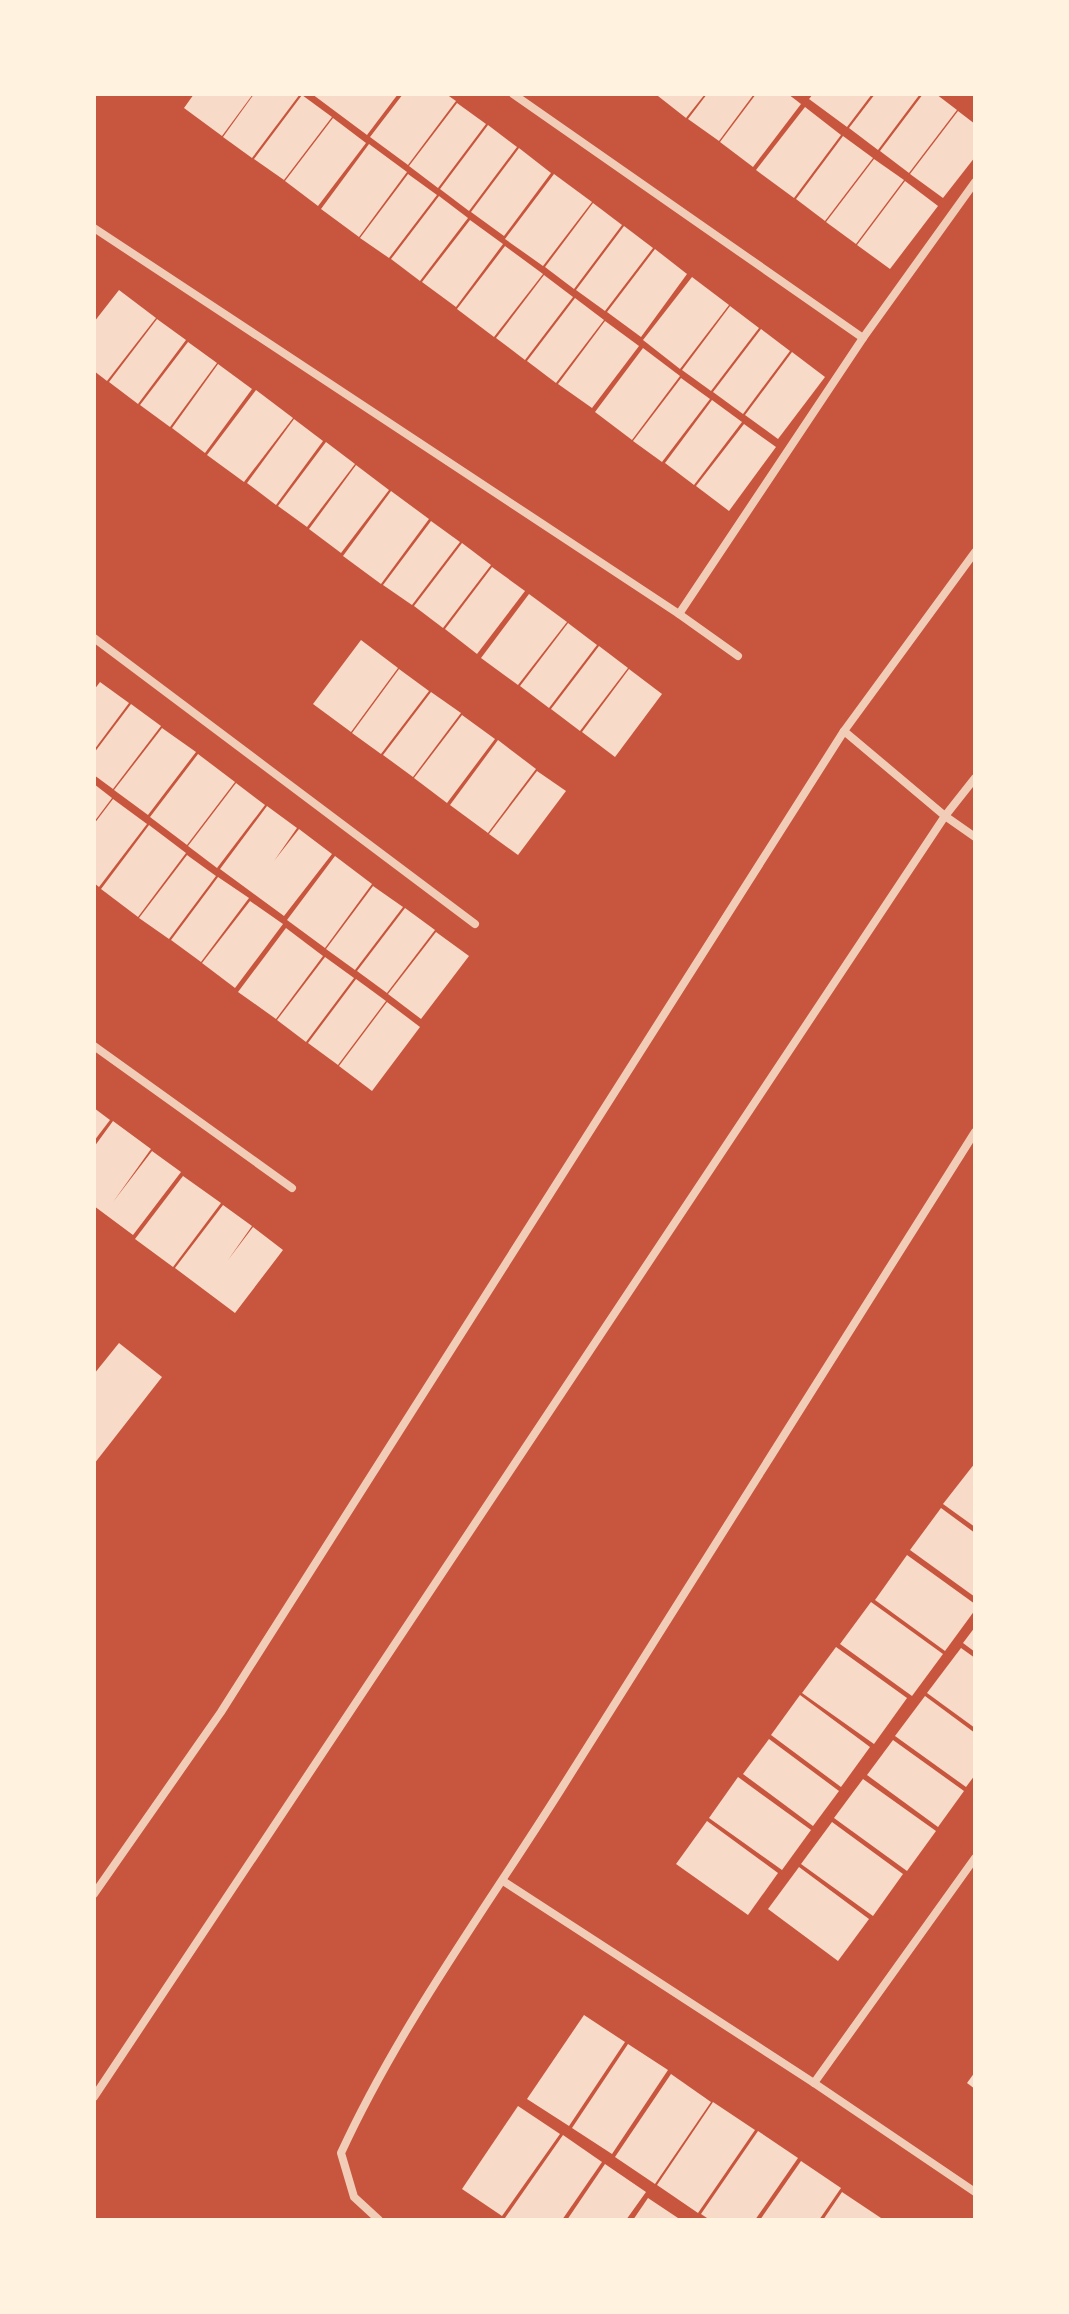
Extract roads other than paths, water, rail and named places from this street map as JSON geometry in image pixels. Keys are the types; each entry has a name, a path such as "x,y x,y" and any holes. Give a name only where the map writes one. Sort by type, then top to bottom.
{"street":[{"path":"513,94 863,338"},
{"path":"679,614 863,338 975,182"},
{"path":"94,228 738,656"},
{"path":"94,1894 221,1712 844,731 975,552"},
{"path":"94,638 475,924"},
{"path":"844,731 945,816 975,837"},
{"path":"94,2097 945,816 975,778"},
{"path":"94,1046 292,1188"},
{"path":"379,2220 354,2197 341,2153 364,2103 391,2054 975,1132"},
{"path":"814,2083 975,1858"},
{"path":"503,1881 814,2083 975,2192"}]}
